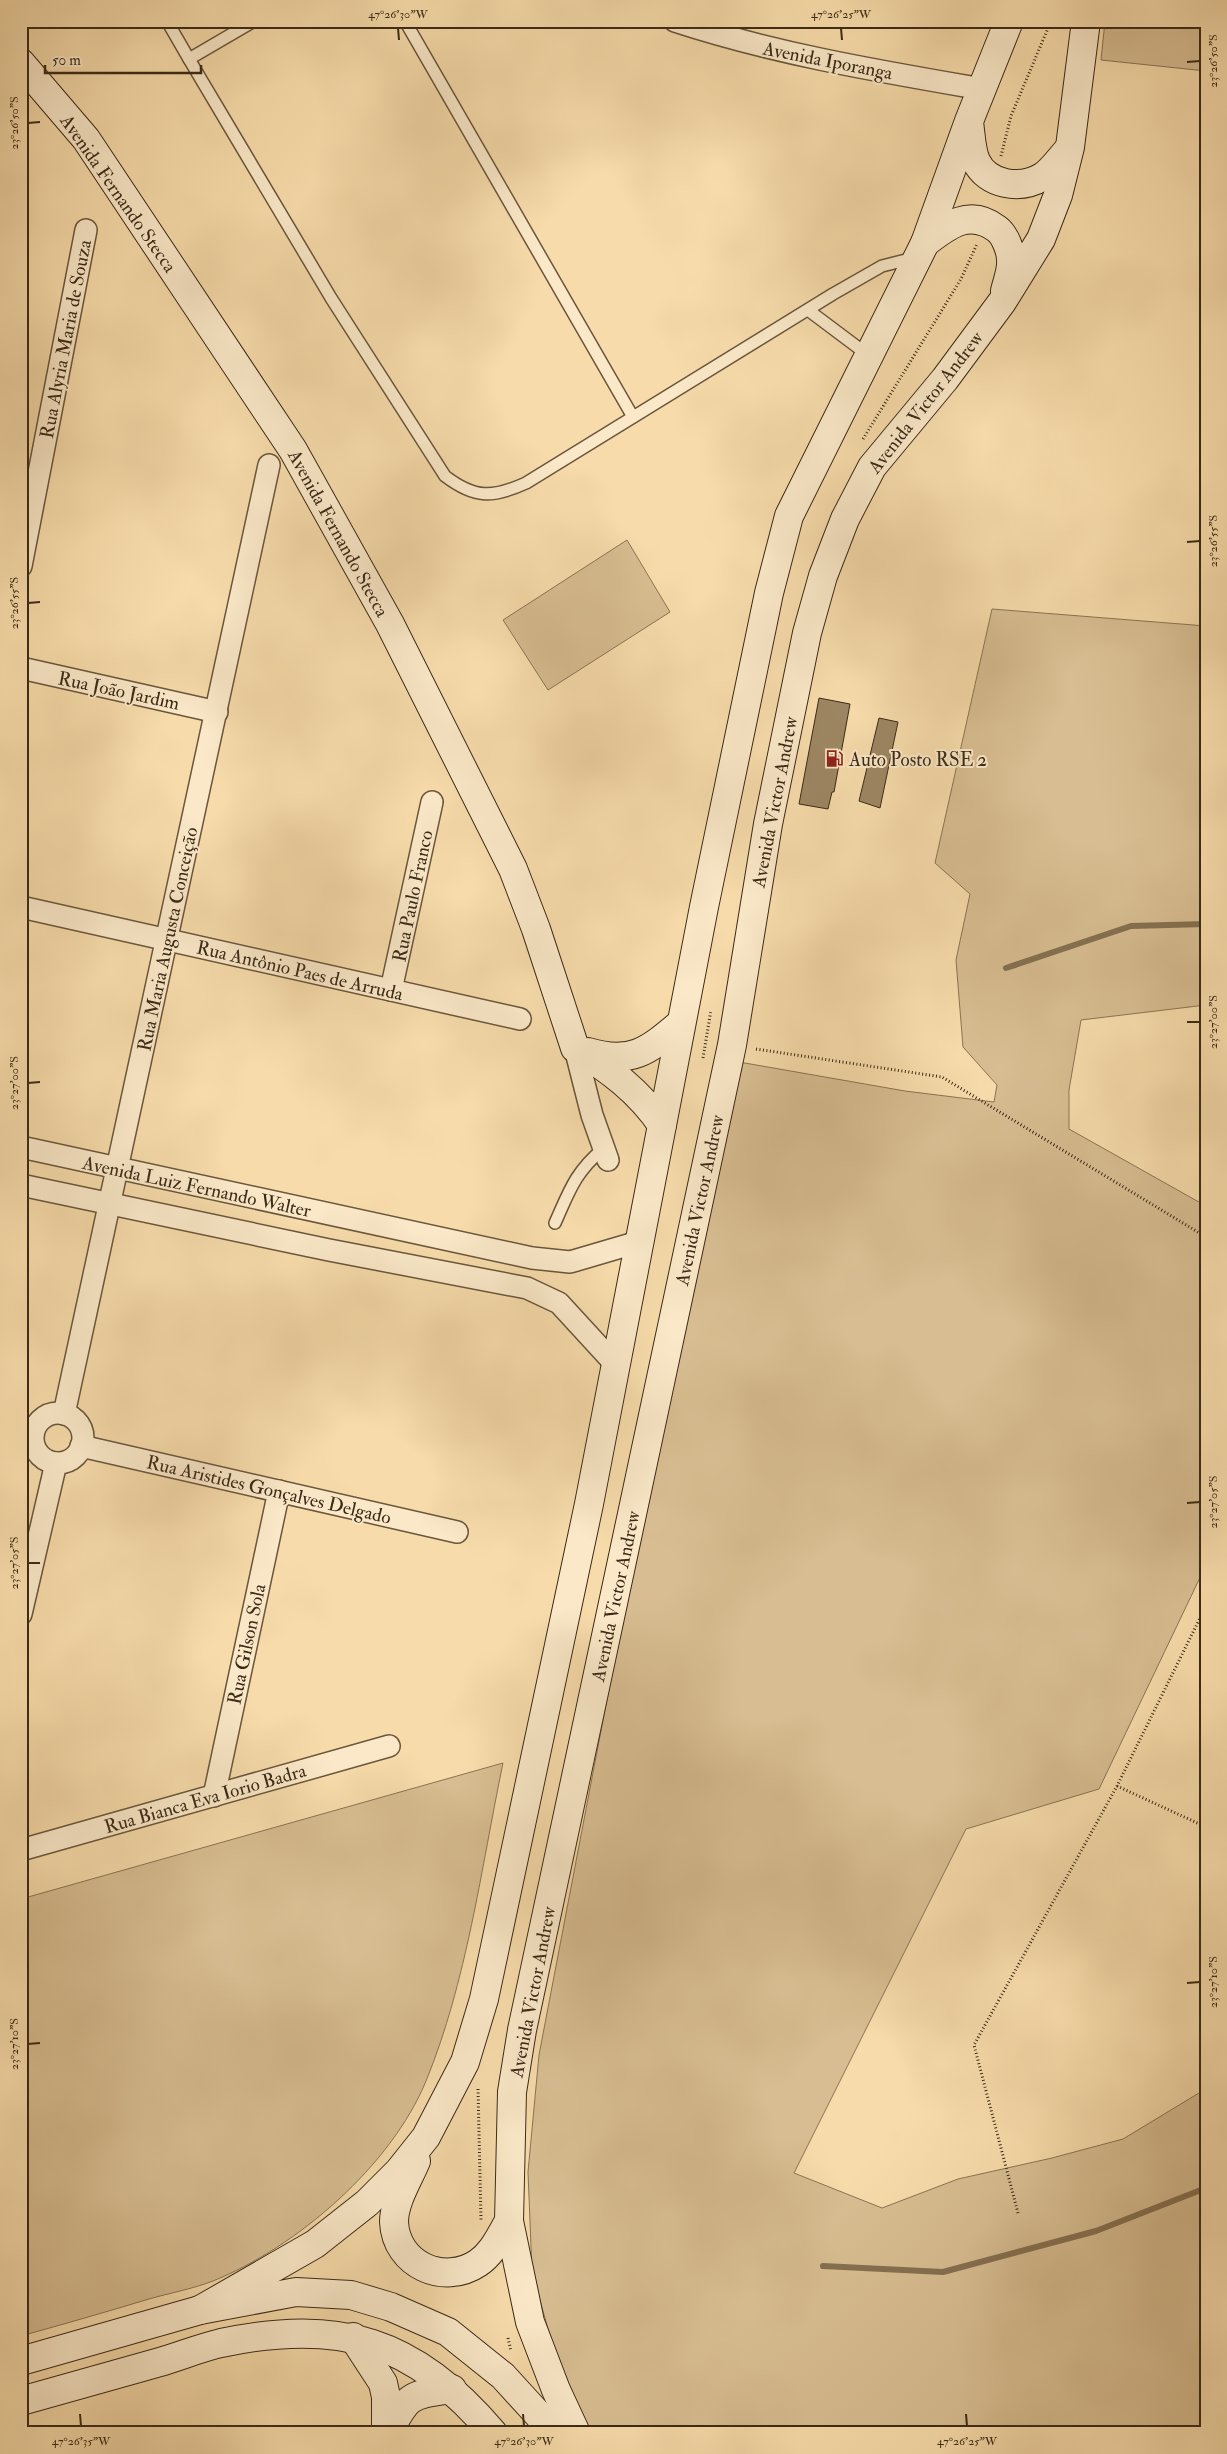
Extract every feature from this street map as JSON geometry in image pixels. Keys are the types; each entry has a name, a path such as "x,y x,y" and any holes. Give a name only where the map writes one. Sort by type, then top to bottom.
{"main road":[{"path":"509,2220 491,2252 479,2263 462,2272 448,2274 430,2270 415,2262 402,2247 396,2234 394,2221 397,2205 426,2137 465,2062 484,2000 589,1504 680,1024 769,593 789,516 922,250 969,121 1009,21"},
{"name":"Avenida Victor Andrew","path":"576,2433 556,2390 530,2322 509,2220 512,2092 522,2030 732,1045 768,824 807,633 823,576 846,519 872,467 945,379 1002,302 1041,239 1058,195 1070,147 1086,21"},
{"name":"Avenida Fernando Stecca","path":"21,63 86,140 293,450 390,624 512,869 536,929 574,1048"},
{"path":"969,121 975,160 984,174 995,181 1024,184 1043,176 1070,147"},
{"path":"922,250 946,226 973,219 986,221 1000,232 1012,261 1002,302"},
{"path":"574,1048 604,1057 623,1058 642,1053 680,1024"},
{"path":"574,1048 600,1064 638,1094 648,1104 662,1125"},
{"path":"200,2310 315,2244 367,2203 399,2171 426,2137"},
{"path":"21,2361 200,2310 296,2292 351,2295 391,2307 448,2332 503,2376 555,2433"},
{"path":"21,2401 219,2344 270,2334 306,2333 353,2337 398,2353 452,2389 494,2433"},
{"path":"353,2337 383,2383 386,2397 387,2433"},
{"path":"387,2433 406,2400 414,2396 452,2389"}],"street":[{"name":"Avenida Iporanga","path":"675,21 734,40 817,59 982,89"},
{"name":"Rua Alyria Maria de Souza","path":"21,566 86,230"},
{"name":"Rua Maria Augusta Conceição","path":"64,1414 269,465"},
{"name":"Rua João Jardim","path":"21,668 217,712"},
{"name":"Rua Paulo Franco","path":"391,990 432,802"},
{"name":"Rua Antônio Paes de Arruda","path":"21,908 520,1019"},
{"name":"Avenida Fernando Stecca","path":"574,1048 605,1154"},
{"name":"Avenida Luiz Fernando Walter","path":"21,1147 532,1258 570,1262 638,1242"},
{"name":"Avenida Luiz Fernando Walter","path":"21,1184 329,1250 527,1288 559,1302 615,1364"},
{"name":"Avenida Luiz Fernando Walter","path":"329,1250 344,1245 369,1242 377,1232 373,1224"},
{"path":"64,1414 72,1417 82,1430 81,1446 72,1458 56,1463 48,1461 36,1451 27,1434 48,1415 64,1414"},
{"name":"Rua Aristides Gonçalves Delgado","path":"81,1446 457,1532"},
{"path":"21,1614 56,1463"},
{"name":"Rua Gilson Sola","path":"214,1796 279,1492"},
{"name":"Rua Bianca Eva Iorio Badra","path":"21,1850 389,1746"}],"lane":[{"path":"167,21 331,298 445,476 463,490 492,494 509,491 526,483 882,266 922,250"},
{"path":"189,59 254,21"},
{"path":"405,21 633,417"},
{"path":"808,310 868,355"},
{"path":"555,1223 577,1175 588,1161 605,1154"}],"path":[{"path":"732,1045 942,1077 1206,1237"},
{"path":"1018,2213 974,2045 1117,1786 1206,1606"},
{"path":"1117,1786 1206,1827"}],"shaded area":[{"path":"1105,21 1206,21 1206,71 1101,60"},
{"path":"627,540 670,612 548,690 503,620"},
{"path":"992,609 1206,626 1206,1005 1081,1020 1069,1090 1069,1129 1206,1206 1206,1565 1099,1789 966,1829 794,2173 882,2208 958,2179 1052,2158 1123,2139 1199,2093 1206,2092 1206,2433 591,2433 556,2357 532,2272 528,2172 539,2055 622,1621 739,1062 905,1091 994,1102 997,1085 963,1047 956,960 970,894 935,863"},
{"path":"503,1763 463,1964 440,2043 426,2081 410,2113 390,2143 365,2173 338,2200 308,2225 277,2247 245,2266 213,2281 197,2286 21,2336 21,1899"}],"building":[{"name":"Auto Posto RSE 2","path":"819,698 850,704 834,792 832,792 828,809 799,804"},
{"path":"879,718 898,722 880,808 859,801"}],"waterway":[{"path":"1006,968 1131,926 1206,924"},
{"path":"823,2266 943,2272 1096,2231 1206,2188"}],"place":[{"name":"Auto Posto RSE 2","path":"835,759"}]}
